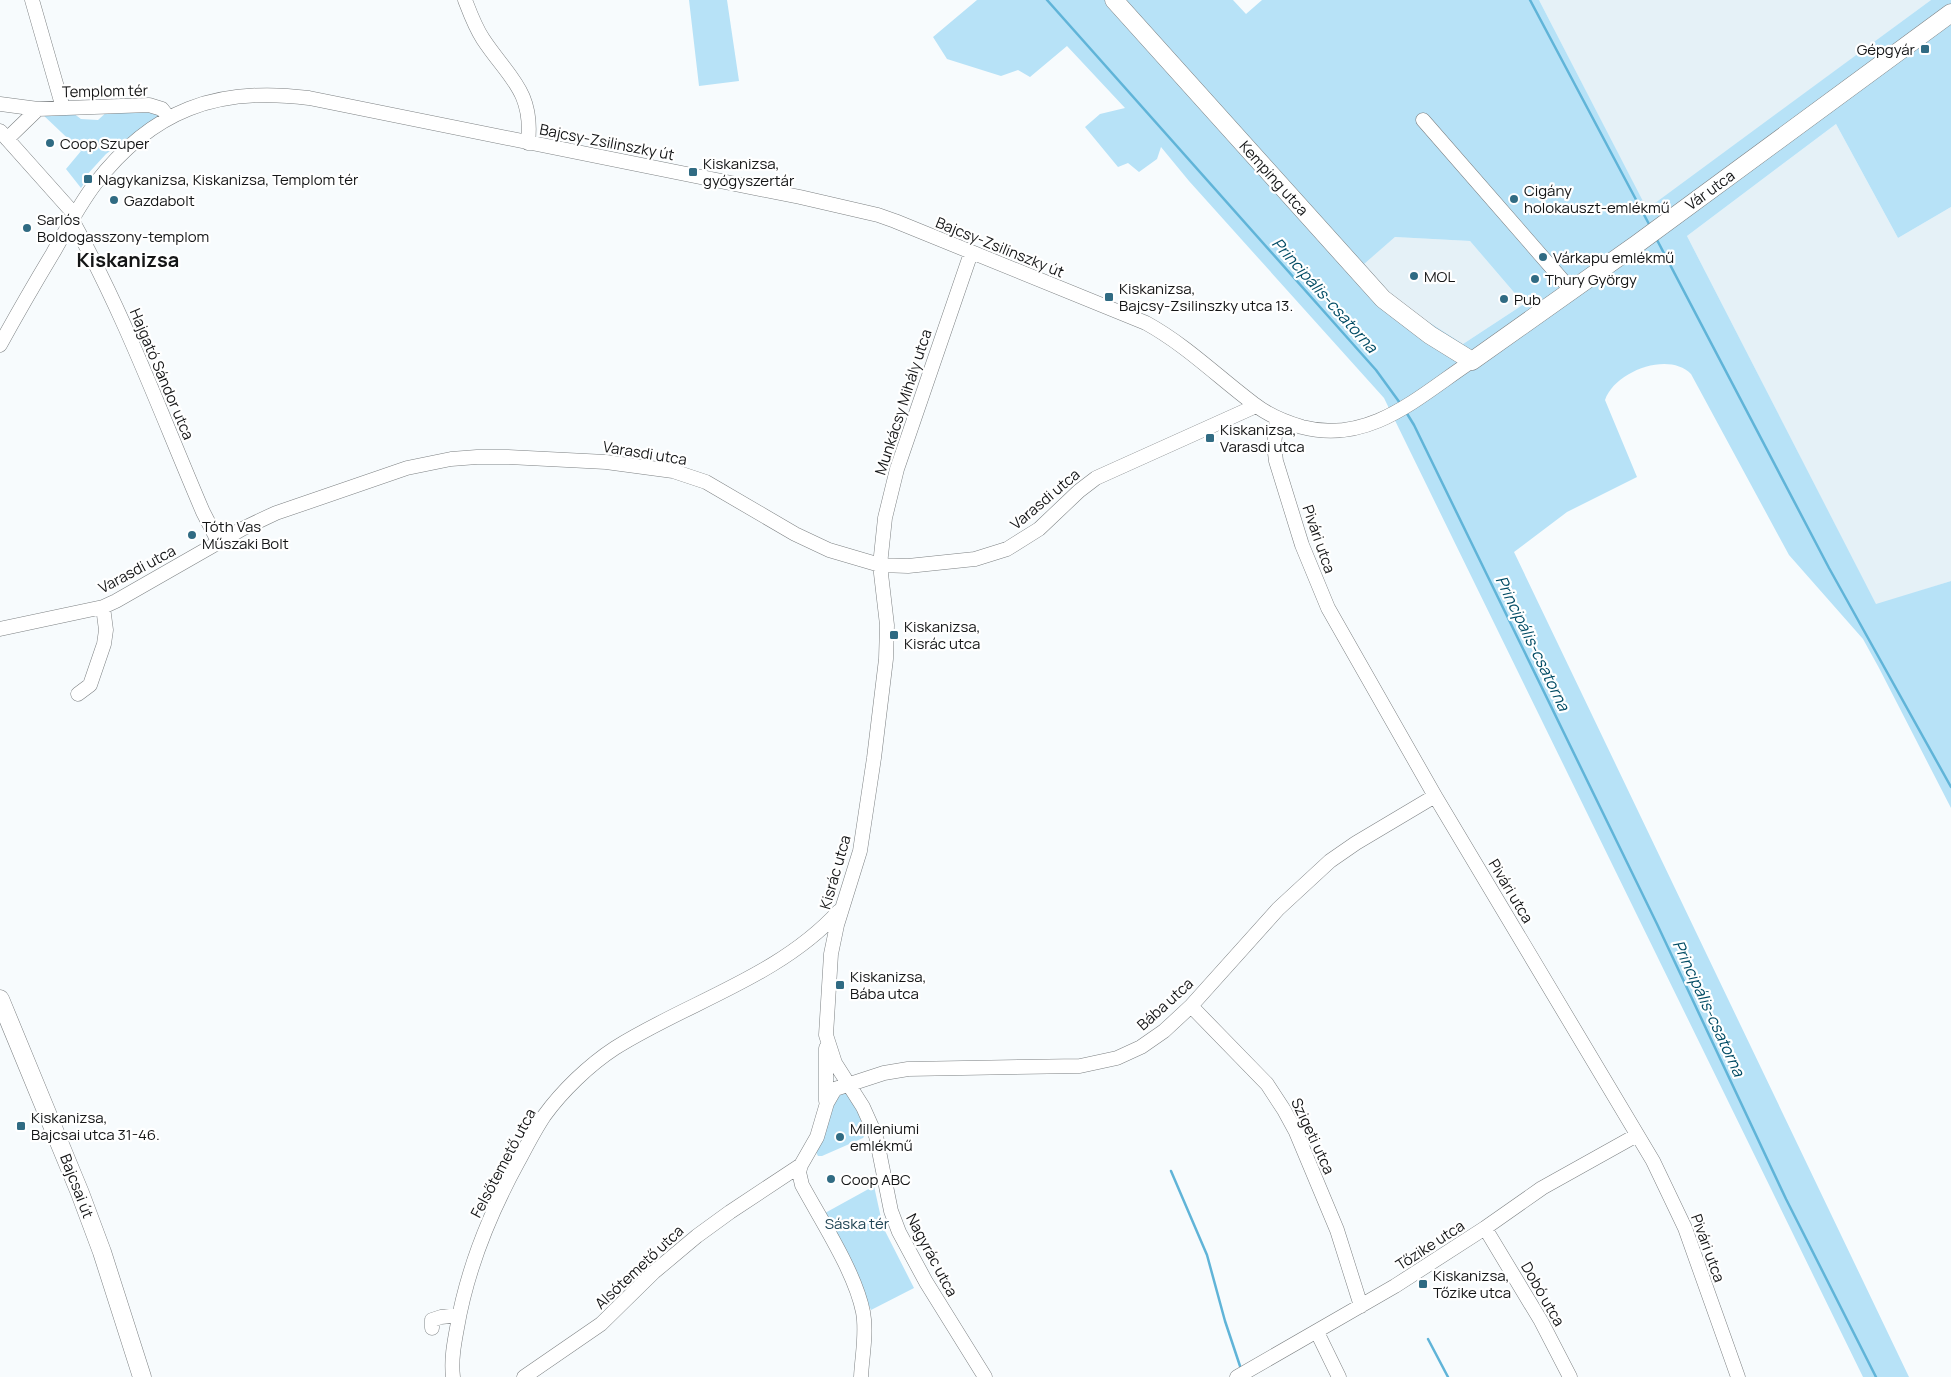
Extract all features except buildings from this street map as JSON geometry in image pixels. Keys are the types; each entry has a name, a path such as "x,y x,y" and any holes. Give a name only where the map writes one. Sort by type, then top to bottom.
{"main road":[{"name":"Kemping utca","path":"1114,0 1383,299 1444,345 1472,361"},
{"name":"Vár utca","path":"1472,361 1637,244 1951,13"},
{"name":"Bajcsai út","path":"0,1000 80,1193 102,1252 142,1377"}],"street":[{"path":"32,0 63,108"},
{"path":"465,0 481,37 523,94 529,115 528,143"},
{"name":"Bajcsy-Zsilinszky út","path":"0,345 73,217 95,185 115,161 143,135 169,118 193,107 216,100 247,95 283,95 309,98 800,197 878,215 1146,323 1179,342 1256,406 1277,418 1306,428 1333,431 1360,428 1392,414 1418,397"},
{"name":"Templom tér","path":"0,104 38,109 149,105 162,109 169,118"},
{"path":"4,135 38,109"},
{"path":"1423,120 1572,291"},
{"name":"Hajgató Sándor utca","path":"4,135 73,217 118,312 203,512 219,543"},
{"name":"Munkácsy Mihály utca","path":"880,565 885,518 897,469 971,253"},
{"name":"Vár utca","path":"1418,397 1472,361"},
{"name":"Varasdi utca","path":"0,629 103,607 276,512 408,468 477,457 606,462 652,467 688,475 706,482 803,538 829,550 880,565 908,566 952,563 975,559 1007,549 1039,530 1079,491 1096,478 1256,406"},
{"name":"Pivári utca","path":"1277,418 1275,453 1310,569 1345,639 1435,796 1653,1161 1685,1228 1738,1377"},
{"name":"Kisrác utca","path":"850,1084 835,1062 826,1034 831,954 860,851 886,659 887,625 880,565"},
{"path":"78,694 90,685 104,644 106,630 103,607"},
{"name":"Bába utca","path":"850,1084 884,1073 908,1069 1062,1068 1093,1064 1116,1058 1141,1047 1164,1031 1191,1006 1278,909 1330,861 1356,843 1435,796"},
{"name":"Felsőtemető utca","path":"453,1377 454,1349 459,1315 473,1261 494,1208 545,1116 573,1084 595,1063 614,1049 793,952 816,934 843,907"},
{"name":"Szigeti utca","path":"1191,1006 1267,1084 1284,1110 1296,1132 1340,1237 1361,1306"},
{"path":"826,1034 826,1102 816,1137 801,1165 800,1172 802,1185 847,1268 860,1298 864,1329 861,1377"},
{"path":"826,1102 835,1089 850,1084"},
{"name":"Nagyrác utca","path":"850,1084 864,1107 876,1136 889,1203 900,1232 926,1282 985,1377"},
{"name":"Tőzike utca","path":"1237,1377 1424,1269 1542,1188 1637,1135"},
{"name":"Alsótemető utca","path":"524,1377 601,1324 654,1272 697,1236 801,1165"},
{"name":"Dobó utca","path":"1485,1228 1541,1321 1570,1377"},
{"path":"432,1328 432,1320 437,1317 459,1315"},
{"path":"1317,1332 1339,1377"}],"shaded area":[{"path":"1539,0 1931,0 1647,210"},
{"path":"1836,124 1898,238 1951,207 1951,581 1876,605 1687,236"},
{"path":"1395,237 1470,241 1524,304 1463,344 1399,303 1363,264"}],"green space":[{"path":"689,0 727,0 739,81 699,86"},
{"path":"977,0 1233,0 1246,14 1262,0 1539,0 1647,209 1931,0 1951,0 1951,207 1898,238 1836,124 1687,236 1876,604 1951,581 1951,808 1863,639 1789,555 1691,374 1681,367 1670,364 1657,364 1631,373 1620,380 1605,400 1637,477 1567,512 1514,552 1909,1377 1863,1377 1384,398 1189,181 1161,147 1157,159 1139,172 1128,163 1118,167 1085,127 1100,114 1125,108 1067,46 1030,77 1018,70 1001,76 947,59 933,37","holes":["1395,237 1470,241 1524,304 1463,344 1399,303 1364,264"]},
{"path":"69,110 81,119 98,120 109,110 155,112 158,116 106,154 84,178 85,182 81,188 66,169 81,151 41,113"},
{"path":"841,1092 848,1093 860,1115 865,1135 863,1138 818,1156 815,1150 831,1105"},
{"name":"Sáska tér","path":"874,1186 883,1227 914,1288 871,1310 825,1213"}],"waterway":[{"name":"Principális-csatorna","path":"1047,0 1376,370 1400,403"},
{"path":"1530,0 1650,226"},
{"path":"1656,238 1829,568 1951,787"},
{"name":"Principális-csatorna","path":"1406,412 1657,924 1786,1199 1876,1377"},
{"path":"1171,1171 1207,1255 1225,1321 1240,1366"},
{"path":"1428,1339 1448,1377"}],"place":[{"name":"Gépgyár","path":"1925,49"},
{"name":"Coop Szuper","path":"50,143"},
{"name":"Kiskanizsa, gyógyszertár","path":"693,172"},
{"name":"Nagykanizsa, Kiskanizsa, Templom tér","path":"88,179"},
{"name":"Cigány holokauszt-emlékmű","path":"1514,199"},
{"name":"Gazdabolt","path":"114,200"},
{"name":"Sarlós Boldogasszony-templom","path":"27,228"},
{"name":"Várkapu emlékmű","path":"1543,257"},
{"name":"MOL","path":"1414,276"},
{"name":"Thury György","path":"1535,279"},
{"name":"Kiskanizsa, Bajcsy-Zsilinszky utca 13.","path":"1109,297"},
{"name":"Pub","path":"1504,299"},
{"name":"Kiskanizsa, Varasdi utca","path":"1210,438"},
{"name":"Tóth Vas Műszaki Bolt","path":"192,535"},
{"name":"Kiskanizsa, Kisrác utca","path":"894,635"},
{"name":"Kiskanizsa, Bába utca","path":"840,985"},
{"name":"Kiskanizsa, Bajcsai utca 31-46.","path":"21,1126"},
{"name":"Milleniumi emlékmű","path":"840,1137"},
{"name":"Coop ABC","path":"831,1179"},
{"name":"Kiskanizsa, Tőzike utca","path":"1423,1284"}],"district":[{"name":"Kiskanizsa","path":"128,259"}]}
